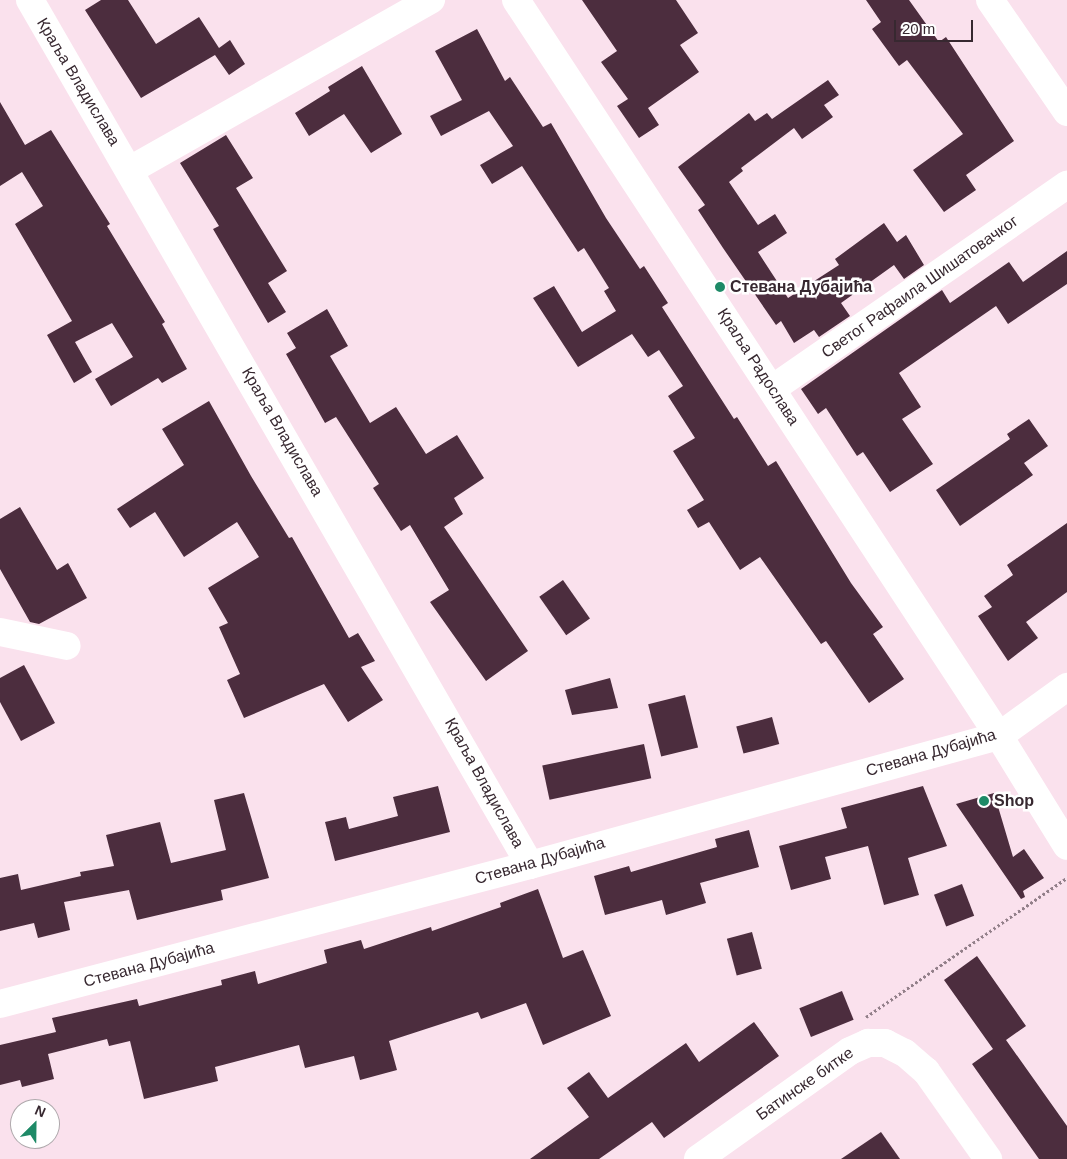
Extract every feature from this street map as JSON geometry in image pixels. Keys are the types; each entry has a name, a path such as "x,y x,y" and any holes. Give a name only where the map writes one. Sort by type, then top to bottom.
{"street":[{"name":"Краља Владислава","path":"30,0 130,170 530,866"},
{"path":"130,170 431,0"},
{"name":"Краља Радослава","path":"516,0 772,389 998,736 1067,846"},
{"path":"990,0 1067,112"},
{"name":"Светог Рафаила Шишатовачког","path":"772,389 1067,185"},
{"path":"0,632 67,646"},
{"name":"Стевана Дубајића","path":"0,1004 530,866 998,736 1067,687"},
{"name":"Батинске битке","path":"698,1159 850,1051 868,1043 885,1043 905,1053 926,1072 988,1159"}],"path":[{"path":"850,1051 868,1013 1067,878"}],"building":[{"path":"101,0 128,0 156,44 199,17 219,48 230,40 245,64 229,75 215,55 141,98 85,10"},
{"path":"582,0 676,0 698,33 680,45 699,72 648,108 659,125 639,138 617,106 628,99 601,62 617,51"},
{"path":"866,0 909,0 939,42 946,37 1014,141 966,175 976,190 944,212 913,170 963,134 907,60 899,66 872,29 881,22"},
{"path":"477,29 505,81 510,77 543,127 551,123 606,218 640,269 644,266 668,303 662,307 734,419 737,417 768,466 776,461 851,583 883,627 873,634 904,679 869,703 826,641 821,644 760,557 740,570 709,522 698,528 687,510 704,500 673,451 695,438 668,396 683,386 659,350 648,357 632,334 578,367 533,298 554,286 582,332 616,311 604,291 609,288 584,248 578,252 522,166 492,184 480,165 513,146 489,111 441,136 430,116 462,100 435,51"},
{"path":"362,66 402,134 371,153 344,114 309,136 295,113 330,91 328,87"},
{"path":"828,80 839,95 824,105 833,117 802,139 794,128 741,168 743,171 729,182 758,225 775,214 787,233 758,252 788,298 839,265 835,259 884,223 897,242 906,235 924,265 904,279 894,265 841,303 850,316 819,337 814,330 794,343 781,321 776,325 723,248 698,210 705,205 678,167 749,113 755,121 767,113 772,119"},
{"path":"0,102 25,145 51,130 110,224 107,226 165,322 162,324 187,369 162,383 158,378 111,406 95,379 133,357 112,323 75,342 92,372 74,383 47,335 72,321 15,224 43,206 22,172 0,186"},
{"path":"226,135 253,178 236,188 287,271 268,283 286,312 268,323 213,229 219,226 180,163"},
{"path":"1067,251 1067,284 1008,324 996,306 899,373 921,407 902,419 933,464 890,492 863,452 857,456 826,408 818,414 801,389 942,290 950,303 1009,262 1023,282"},
{"path":"327,309 348,346 330,356 370,423 396,407 426,454 457,435 484,478 454,498 463,514 444,527 528,651 486,681 430,602 449,590 410,525 401,531 373,488 379,484 336,417 325,423 286,354 296,348 287,333"},
{"path":"209,401 251,476 289,538 292,537 349,638 358,633 375,661 361,667 383,700 348,722 324,684 244,718 227,680 240,674 219,627 228,623 208,588 259,557 237,522 184,557 155,512 130,528 117,509 184,465 162,429"},
{"path":"1029,419 1048,446 1024,463 1033,475 960,526 936,490 1010,439 1007,434"},
{"path":"20,507 57,570 68,563 87,598 39,624 30,622 0,569 0,519"},
{"path":"1067,523 1067,592 1026,622 1038,638 1008,661 978,616 992,607 984,596 1013,575 1007,565"},
{"path":"563,580 590,619 566,635 539,597"},
{"path":"24,665 55,723 21,741 0,702 0,678"},
{"path":"610,678 618,708 572,715 565,690"},
{"path":"685,695 698,747 661,757 648,704"},
{"path":"772,717 779,744 744,754 736,727"},
{"path":"644,744 651,778 550,800 542,766"},
{"path":"438,786 450,832 335,861 325,822 346,817 349,829 398,816 393,797"},
{"path":"923,786 947,846 908,858 919,895 884,905 868,846 825,857 831,879 791,890 779,846 847,828 841,808"},
{"path":"244,793 269,878 221,890 223,900 137,920 129,890 64,902 70,930 38,938 34,923 0,931 0,878 18,874 21,890 81,876 80,872 114,866 106,835 160,822 171,863 226,850 214,800"},
{"path":"994,793 1013,857 1024,849 1044,878 1023,891 1025,897 1021,899 956,804"},
{"path":"749,830 759,867 700,883 706,903 666,915 662,900 605,915 594,876 629,866 631,872 717,847 715,839"},
{"path":"962,884 974,916 946,926 934,895"},
{"path":"538,889 563,958 583,950 611,1016 543,1045 526,1003 481,1019 478,1012 389,1041 397,1070 360,1080 354,1056 305,1068 299,1045 215,1067 218,1081 144,1099 130,1041 109,1046 107,1039 48,1054 54,1079 22,1087 20,1080 0,1085 0,1045 56,1032 52,1018 137,999 139,1006 222,985 221,980 255,971 258,984 327,963 324,950 361,940 364,949 431,927 432,931 501,907 500,903"},
{"path":"752,932 762,969 737,975 727,939"},
{"path":"977,956 1026,1026 1006,1040 1067,1126 1067,1159 1039,1159 972,1064 993,1049 944,980"},
{"path":"842,991 854,1020 811,1037 799,1008"},
{"path":"754,1022 779,1056 664,1138 652,1122 599,1159 530,1159 589,1117 567,1088 589,1072 608,1098 686,1043 699,1062"},
{"path":"881,1132 900,1159 841,1159"}],"place":[{"name":"Стевана Дубајића","path":"720,287"},
{"name":"Shop","path":"984,801"}]}
